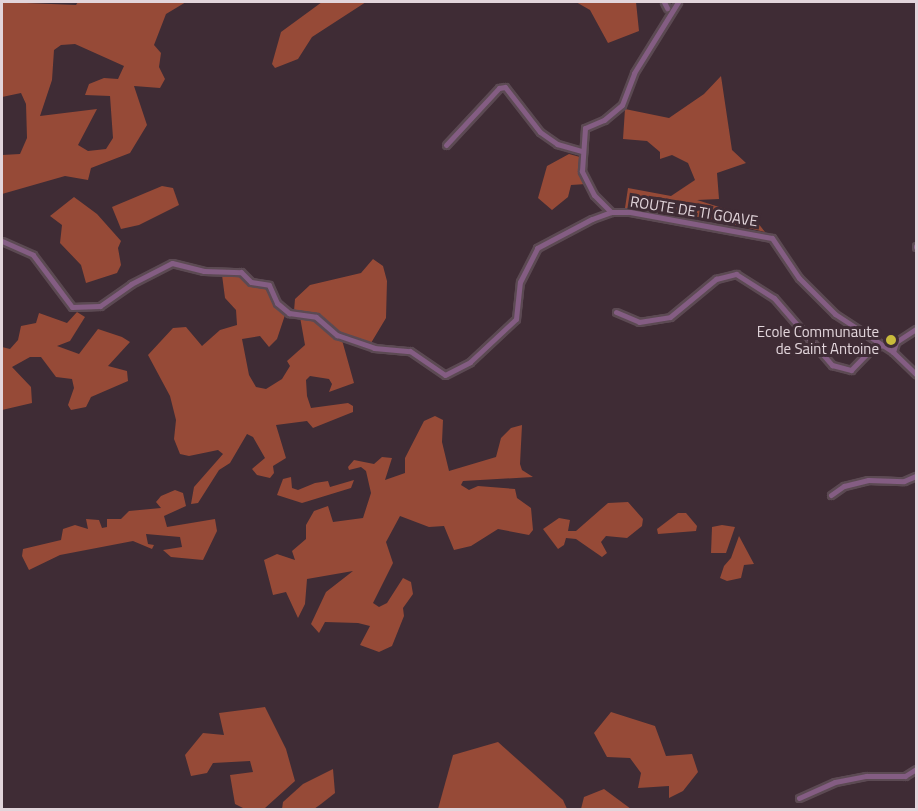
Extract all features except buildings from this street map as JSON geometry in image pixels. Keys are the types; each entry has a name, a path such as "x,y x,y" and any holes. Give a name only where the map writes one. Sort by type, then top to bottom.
{"street":[{"path":"664,2 667,8"},
{"path":"611,212 586,180 582,150 585,129 604,120 622,105 634,73 678,2"},
{"path":"446,145 499,88 506,87 540,132 565,148 582,150"},
{"name":"ROUTE DE TI GOAVE","path":"2,241 33,255 72,307 100,306 131,284 172,263 204,271 241,272 251,282 269,285 277,303 289,314 316,317 337,335 374,348 410,351 445,375 470,362 516,319 520,282 537,248 611,212 710,224 772,238 799,278 835,314 893,352 916,374"},
{"path":"616,312 639,322 670,317 716,279 736,274 774,298 832,365 851,370 871,349 883,345"},
{"path":"893,352 896,342 916,329"},
{"path":"831,495 844,486 868,480 904,481 916,476"},
{"path":"799,798 835,782 866,776 904,776 916,769"}],"shaded area":[{"path":"2,2 76,5 78,2 186,2 166,14 154,45 161,53 159,67 165,79 160,88 134,86 147,125 130,153 91,168 88,180 65,176 2,194 2,155 20,154 27,138 26,104 21,93 2,97","holes":["75,44 124,66 118,79 104,78 89,84 85,95 110,96 113,138 106,149 88,151 78,145 97,109 40,116 52,80 54,50 61,45"]},
{"path":"322,2 366,2 312,37 298,59 275,68 272,64 281,32"},
{"path":"576,2 636,2 639,31 608,43 590,10"},
{"path":"721,76 732,150 746,163 717,173 719,199 697,200 754,218 765,232 706,218 625,208 628,188 671,196 695,180 688,163 672,155 660,159 660,152 647,141 623,139 625,109 669,118 704,94"},
{"path":"569,154 580,157 586,184 571,185 568,197 552,210 538,198 547,166"},
{"path":"162,186 173,188 179,205 139,225 121,229 112,207"},
{"path":"74,197 97,214 121,241 118,248 121,265 117,273 86,283 81,265 60,243 62,225 50,216"},
{"path":"373,259 383,266 387,281 386,318 371,343 342,335 320,315 294,311 295,299 310,285 361,273"},
{"path":"222,275 240,275 248,285 266,289 276,308 285,315 277,339 269,347 260,336 242,339 249,375 256,387 266,389 282,379 290,366 287,361 305,345 300,317 315,321 342,340 354,383 329,392 332,384 329,379 310,376 306,380 307,396 311,408 348,403 353,406 353,412 313,428 307,421 276,425 286,458 273,466 274,473 270,478 257,475 252,469 265,458 253,437 247,434 230,463 219,470 198,503 191,504 194,487 223,454 218,450 189,456 180,454 174,439 176,420 170,396 148,355 173,328 186,327 202,346 220,330 237,325 236,310 225,298"},
{"path":"77,312 85,317 70,341 57,346 79,354 98,329 122,337 130,342 108,366 127,371 128,381 91,397 86,407 71,410 68,405 74,388 72,379 56,377 41,357 30,357 12,367 31,387 32,403 2,410 2,347 10,349 18,340 21,326 36,323 39,313 67,323"},
{"path":"435,416 443,420 442,442 449,471 496,457 501,438 511,428 522,425 520,464 522,470 533,477 463,481 461,485 469,490 478,486 515,489 517,498 531,508 533,530 529,535 498,529 471,546 454,550 444,526 429,527 400,516 386,542 393,563 373,603 379,607 387,603 403,578 411,582 413,594 403,608 404,616 392,646 379,652 360,645 370,626 358,623 325,622 319,633 311,624 326,592 353,571 307,579 305,604 298,618 286,592 273,595 264,560 277,554 295,560 292,551 306,539 306,525 314,511 328,506 333,522 363,518 371,493 366,471 361,467 349,470 348,467 354,460 374,464 382,457 392,458 385,480 405,473 405,458 424,421"},
{"path":"291,477 292,488 298,490 315,483 328,481 330,487 354,480 351,488 302,503 277,495 283,479"},
{"path":"175,490 183,493 186,506 164,516 167,527 215,519 217,531 203,560 171,557 163,550 182,547 180,537 146,534 148,544 154,545 152,549 133,541 60,555 29,570 22,556 23,549 61,540 63,529 75,525 88,529 86,519 99,520 102,528 107,527 107,519 121,519 129,511 161,508 156,502 161,496"},
{"path":"628,502 643,519 642,526 627,538 606,536 601,542 607,553 602,557 576,539 566,538 564,545 558,549 543,529 559,518 570,520 568,531 576,531 608,503"},
{"path":"678,513 686,513 697,526 696,531 658,534 657,529"},
{"path":"722,525 735,527 726,553 711,553 712,527"},
{"path":"739,536 754,564 744,565 741,578 727,581 720,578"},
{"path":"265,707 286,749 295,781 265,808 245,809 235,804 230,775 253,772 250,761 213,763 207,773 191,776 185,755 203,733 224,735 219,713"},
{"path":"611,712 655,726 666,756 692,754 698,772 683,791 669,798 669,786 638,788 641,773 630,758 607,757 594,733"},
{"path":"498,742 563,800 567,809 438,809 453,755"},
{"path":"333,769 335,793 321,804 314,809 282,809 283,802 303,784"},
{"path":"604,789 631,809 581,809 584,797"}],"place":[{"name":"Ecole Communaute de Saint Antoine","path":"891,340"}]}
